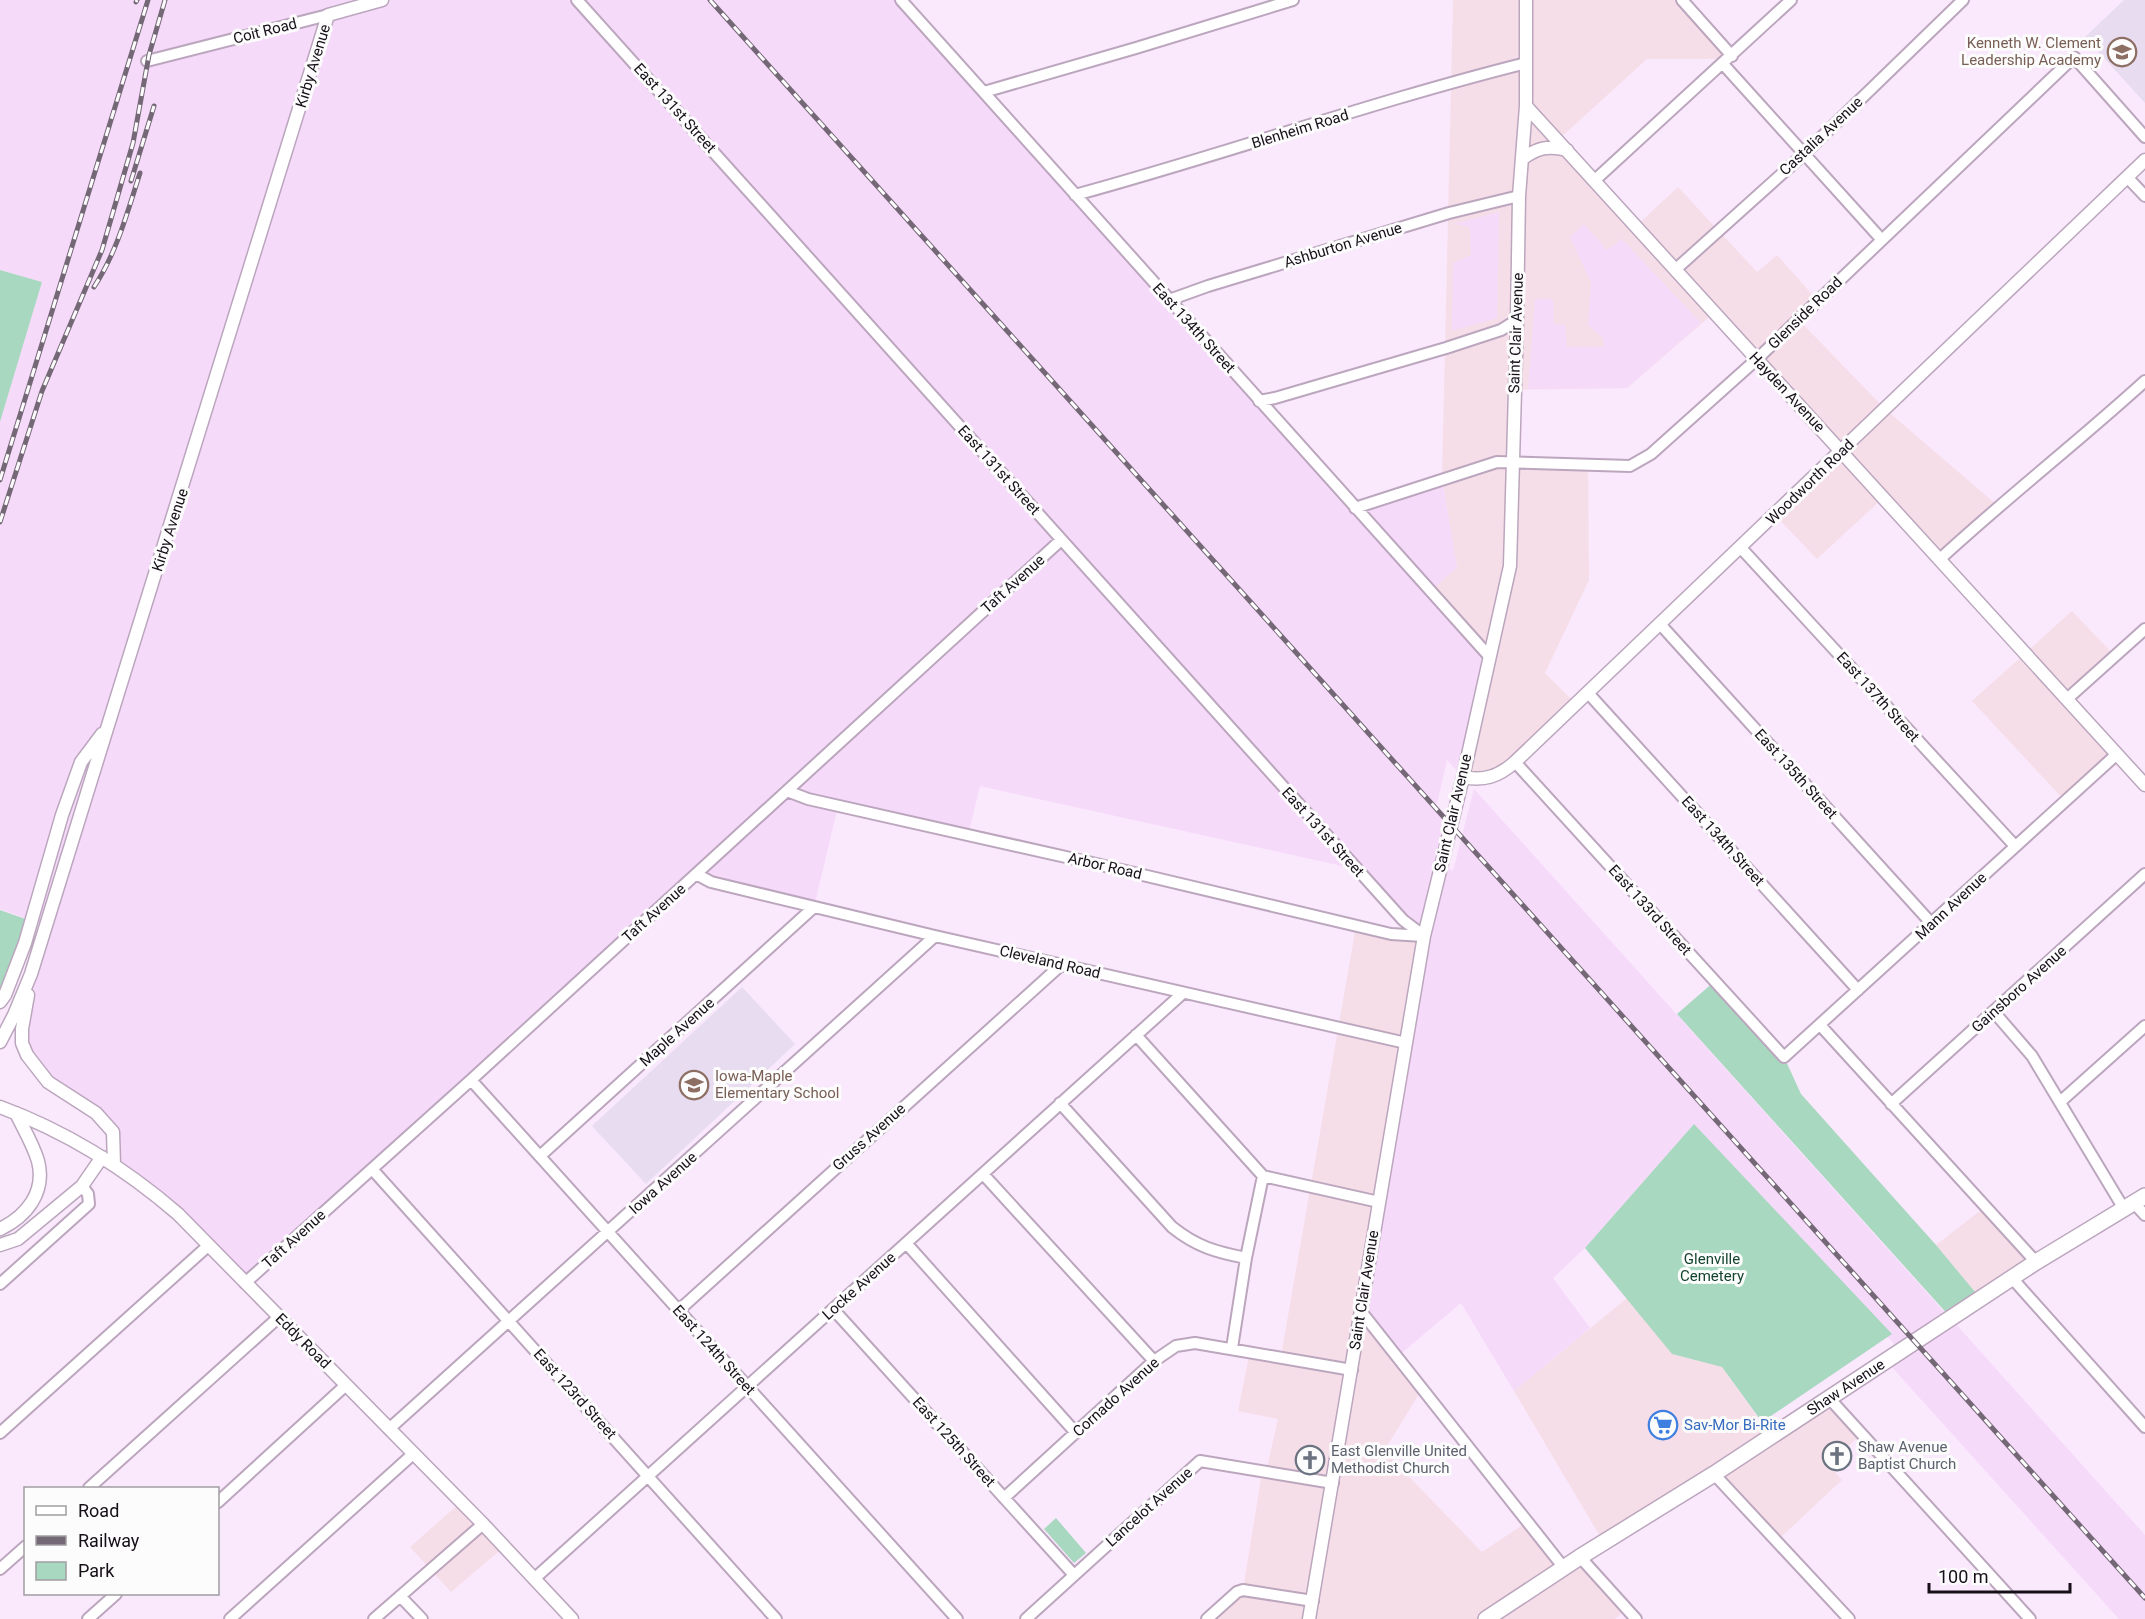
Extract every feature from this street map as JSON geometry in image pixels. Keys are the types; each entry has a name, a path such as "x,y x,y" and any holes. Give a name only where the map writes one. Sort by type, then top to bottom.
{"main road":[{"name":"Shaw Avenue","path":"1486,1619 1580,1557 1714,1474 2036,1262 2134,1203"}],"street":[{"name":"Coit Road","path":"147,62 382,0"},
{"name":"East 131st Street","path":"577,0 1399,916 1424,936"},
{"name":"East 134th Street","path":"901,0 1488,655"},
{"path":"984,92 1293,0"},
{"name":"Saint Clair Avenue","path":"1309,1619 1353,1370 1360,1310 1424,936 1463,777 1488,655 1510,566 1518,320 1519,196 1526,106 1526,0"},
{"path":"1682,0 1732,56"},
{"path":"1594,180 1724,64 1791,0"},
{"name":"Castalia Avenue","path":"1676,269 1804,154 1964,0"},
{"name":"Kirby Avenue","path":"0,1042 31,975 328,15"},
{"name":"Glenside Road","path":"1355,507 1497,462 1630,466 1652,454 1757,359 2074,57 2145,137"},
{"name":"Blenheim Road","path":"1075,195 1172,168 1451,82 1526,63"},
{"path":"1724,64 1882,240"},
{"name":"Hayden Avenue","path":"1526,106 2145,785"},
{"path":"1522,159 1533,151 1548,147 1566,150"},
{"name":"Woodworth Road","path":"1463,777 1476,779 1499,775 1515,762 2145,160"},
{"path":"2127,177 2145,196"},
{"name":"Ashburton Avenue","path":"1169,300 1449,213 1519,196"},
{"path":"1259,401 1446,348 1501,330 1518,320"},
{"path":"1940,559 1988,514 2084,436 2145,381"},
{"name":"Taft Avenue","path":"245,1283 471,1080 1061,540"},
{"name":"East 137th Street","path":"1741,548 2015,846"},
{"name":"East 135th Street","path":"1660,624 1932,924"},
{"path":"2067,699 2145,629"},
{"name":"East 134th Street","path":"1588,693 1858,990"},
{"path":"0,1002 25,942 62,815 81,762 107,728"},
{"name":"Mann Avenue","path":"1784,1057 2117,754"},
{"name":"East 133rd Street","path":"1515,762 1784,1057"},
{"name":"Arbor Road","path":"787,791 808,799 1389,933 1424,936"},
{"name":"Cleveland Road","path":"696,874 711,882 935,936 1407,1043"},
{"name":"Gainsboro Avenue","path":"1891,1104 2145,874"},
{"name":"Maple Avenue","path":"540,1156 814,907"},
{"name":"Iowa Avenue","path":"389,1429 935,936"},
{"name":"Gruss Avenue","path":"678,1311 1061,965"},
{"path":"31,975 22,1029 22,1043 27,1055 48,1083 96,1113 113,1132 114,1165"},
{"name":"Locke Avenue","path":"534,1579 1183,993"},
{"path":"1994,1012 2032,1056 2060,1102 2145,1215"},
{"path":"1820,1025 2036,1262"},
{"path":"2060,1102 2145,1026"},
{"path":"1136,1035 1263,1176 1379,1202"},
{"name":"East 124th Street","path":"471,1080 957,1619"},
{"path":"1060,1103 1172,1227 1189,1240 1210,1250 1246,1258"},
{"name":"Eddy Road","path":"0,1107 102,1157 162,1200 483,1524 571,1619"},
{"path":"0,1229 13,1223 27,1212 40,1184 38,1161 16,1113"},
{"path":"0,1245 18,1239 82,1186 102,1157"},
{"name":"East 123rd Street","path":"372,1169 776,1619"},
{"path":"983,1174 1154,1361"},
{"path":"1232,1348 1246,1258 1263,1176"},
{"path":"0,1284 89,1204 88,1194 82,1186"},
{"path":"906,1243 1076,1433"},
{"path":"0,1433 209,1245"},
{"path":"2012,1278 2145,1427"},
{"name":"East 125th Street","path":"834,1309 1074,1575"},
{"path":"1360,1310 1564,1568"},
{"path":"90,1487 279,1317"},
{"name":"Cornado Avenue","path":"1004,1497 1154,1361 1176,1347 1195,1343 1353,1370"},
{"path":"219,1501 346,1385"},
{"path":"1829,1398 2030,1619"},
{"path":"230,1619 413,1454"},
{"name":"Lancelot Avenue","path":"1026,1619 1200,1461 1333,1482"},
{"path":"1714,1474 1849,1619"},
{"path":"374,1619 483,1524"},
{"path":"0,1569 24,1548"},
{"path":"1580,1557 1636,1619"},
{"path":"1207,1619 1242,1590 1313,1601"},
{"path":"88,1619 114,1595"},
{"path":"400,1596 422,1619"}],"shaded area":[{"path":"0,0 901,0 1355,507 1442,479 1457,567 1431,591 1488,655 1463,777 1447,760 1436,808 1451,825 1441,863 1453,871 1474,789 1946,1314 1896,1346 1693,1125 1585,1248 1553,1278 1590,1328 1514,1391 1461,1303 1397,1357 1360,1310 1423,936 1356,869 980,786 968,835 838,806 814,907 696,874 245,1283 114,1165 113,1132 48,1082 22,1043 31,975 46,926 0,909 0,422 42,282 0,270"},
{"path":"1453,0 1682,0 1729,59 1647,59 1558,140 1636,226 1678,187 1757,272 1777,255 1818,301 1799,320 1885,409 1998,506 1940,559 1883,498 1817,559 1775,515 1842,451 1715,312 1627,388 1515,390 1512,462 1588,466 1589,580 1545,673 1576,704 1506,770 1463,777 1430,591 1457,567 1442,479"},
{"name":"Kenneth W. Clement Leadership Academy","path":"2124,0 2145,0 2145,103 2085,37"},
{"path":"1499,212 1497,318 1452,331 1453,263 1471,255 1470,227 1454,224"},
{"path":"1584,224 1607,250 1622,239 1701,323 1627,388 1528,389 1535,299 1553,299 1554,324 1565,325 1567,347 1604,347 1603,338 1588,325 1591,282 1570,237"},
{"path":"2072,611 2115,656 2068,699 2117,754 2065,801 1972,701"},
{"path":"1356,926 1424,936 1360,1310 1422,1389 1384,1451 1482,1552 1527,1522 1564,1568 1580,1557 1627,1609 1615,1619 1207,1619 1243,1590 1262,1472 1266,1472 1278,1419 1238,1411 1250,1351 1281,1356"},
{"name":"Iowa-Maple Elementary School","path":"742,987 795,1044 646,1184 592,1126"},
{"path":"1985,1207 2036,1262 1981,1299 1936,1245"},
{"path":"1627,1298 1672,1354 1722,1367 1771,1436 1829,1398 1862,1434 1828,1464 1842,1480 1777,1541 1714,1474 1604,1543 1514,1391"},
{"path":"1954,1322 2145,1535 2145,1619 2119,1619 1890,1365"},
{"path":"461,1502 504,1547 451,1592 410,1547"}],"green space":[{"path":"0,270 42,282 0,422"},
{"path":"0,910 31,921 0,1002"},
{"path":"1715,981 1784,1057 1801,1094 1936,1245 1981,1299 1951,1318 1677,1014"},
{"name":"Glenville Cemetery","path":"1694,1124 1892,1334 1762,1422 1722,1367 1672,1354 1585,1248"},
{"path":"1056,1518 1086,1553 1074,1563 1044,1529"}],"railway":[{"path":"0,480 148,0"},
{"path":"0,522 42,391 102,250 133,143 149,55 165,0"},
{"path":"710,0 2145,1598"},
{"path":"131,181 154,106"},
{"path":"94,287 115,246 140,173"}],"place":[{"name":"Kenneth W. Clement Leadership Academy","path":"2122,52"},
{"name":"Iowa-Maple Elementary School","path":"694,1085"},
{"name":"Sav-Mor Bi-Rite","path":"1663,1425"},
{"name":"Shaw Avenue Baptist Church","path":"1837,1456"},
{"name":"East Glenville United Methodist Church","path":"1310,1460"}]}
